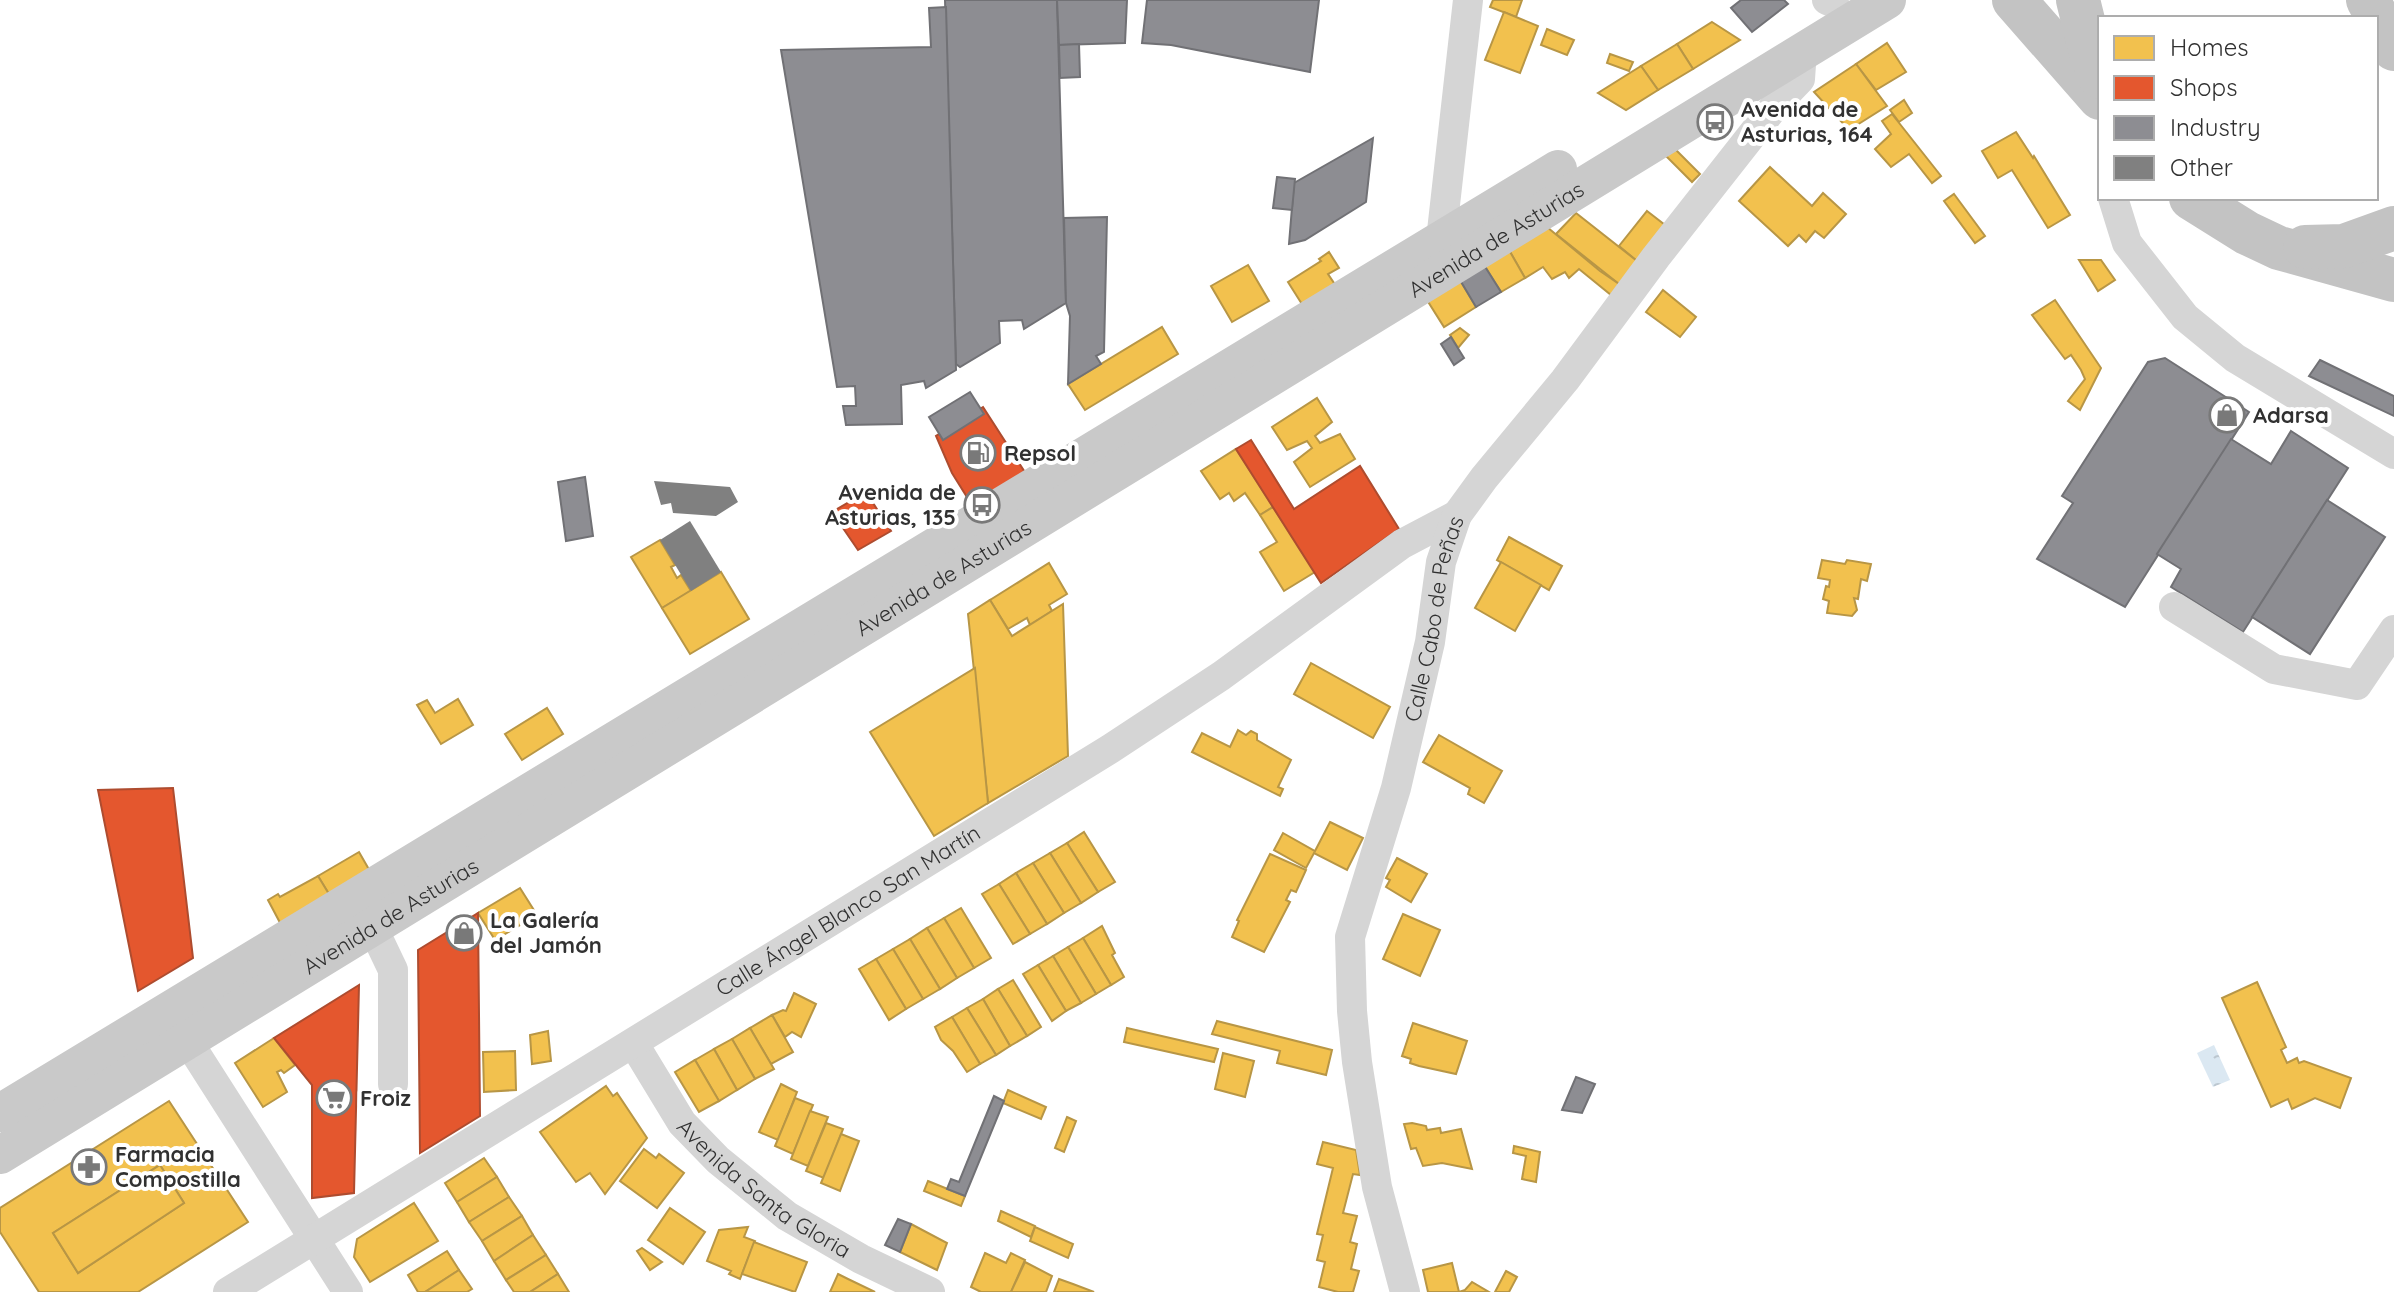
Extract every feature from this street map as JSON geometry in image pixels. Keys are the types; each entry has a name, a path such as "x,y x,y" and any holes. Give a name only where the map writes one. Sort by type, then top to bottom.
{"highway":[{"path":"2014,0 2098,96"},
{"path":"2078,0 2098,71"},
{"path":"2386,0 2394,13"},
{"path":"2378,19 2394,49"},
{"path":"2194,200 2247,233 2279,248 2394,280"},
{"path":"2279,248 2344,246 2394,228"}],"main road":[{"name":"Avenida de Asturias","path":"0,1155 1887,0"},
{"name":"Avenida de Asturias","path":"0,1113 1833,1"}],"street":[{"path":"1441,240 1468,0"},
{"name":"Calle Cabo de Peñas","path":"1405,1292 1377,1187 1360,1078 1352,1011 1350,937 1396,788 1430,642 1441,562 1457,515 1484,478 1574,369 1673,235 1800,79 1802,50"},
{"path":"2114,200 2127,243 2185,317 2235,358 2394,454"},
{"name":"Calle Ángel Blanco San Martín","path":"228,1292 1110,749 1221,676 1402,544 1457,515"},
{"path":"2174,607 2274,669 2357,685 2394,630"},
{"path":"372,926 393,970 393,1084"},
{"path":"187,1040 348,1292"},
{"name":"Avenida Santa Gloria","path":"634,1044 682,1123 718,1160 787,1216 861,1259 930,1292"}],"water":[{"path":"2214,1045 2230,1080 2213,1087 2197,1053"}],"building: Homes":[{"path":"1493,0 1522,0 1516,17 1490,7"},
{"path":"1504,12 1538,26 1520,73 1485,60"},
{"path":"1712,22 1740,40 1693,69 1677,44"},
{"path":"1547,29 1574,40 1567,55 1541,45"},
{"path":"1887,43 1906,72 1876,90 1856,64"},
{"path":"1677,44 1693,69 1658,90 1641,66"},
{"path":"1610,54 1633,62 1629,71 1607,63"},
{"path":"1856,64 1887,106 1849,130 1814,92"},
{"path":"1641,66 1658,90 1626,110 1598,93"},
{"path":"1904,100 1912,113 1899,122 1890,110"},
{"path":"1892,114 1941,176 1932,183 1909,154 1891,167 1875,149 1891,134 1882,121"},
{"path":"2016,132 2070,215 2048,228 2012,170 1998,178 1982,151"},
{"path":"1674,148 1700,174 1692,182 1664,154"},
{"path":"1770,167 1812,206 1823,193 1846,214 1824,238 1815,231 1806,242 1799,235 1788,246 1739,201"},
{"path":"1954,194 1985,236 1975,243 1944,201"},
{"path":"1647,211 1665,225 1637,261 1619,246"},
{"path":"1576,213 1637,261 1619,284 1556,234"},
{"path":"1547,227 1619,284 1611,295 1579,269 1569,278 1565,272 1552,279 1543,267 1525,278 1509,250"},
{"path":"1509,250 1525,278 1501,292 1484,265"},
{"path":"1329,252 1339,268 1328,274 1338,289 1305,309 1288,282 1321,261 1319,259"},
{"path":"2079,260 2101,260 2115,280 2098,291"},
{"path":"1248,265 1269,301 1232,322 1211,286"},
{"path":"1460,280 1476,307 1444,327 1427,300"},
{"path":"1663,290 1696,317 1680,337 1646,312"},
{"path":"2055,300 2101,368 2080,410 2068,401 2085,379 2081,370 2071,355 2065,359 2032,315"},
{"path":"1162,327 1178,354 1085,410 1068,384"},
{"path":"1460,328 1469,335 1458,348 1450,335"},
{"path":"1317,398 1332,422 1315,436 1320,443 1340,434 1355,459 1310,487 1294,462 1312,448 1307,441 1287,450 1272,427"},
{"path":"1236,449 1273,507 1260,515 1245,493 1234,501 1229,493 1220,499 1201,471"},
{"path":"1273,507 1315,572 1284,591 1260,552 1277,542 1260,515"},
{"path":"1509,537 1562,566 1549,590 1497,560"},
{"path":"660,540 675,565 671,567 677,578 681,575 691,591 662,608 631,557"},
{"path":"1822,560 1871,564 1867,581 1861,579 1858,599 1854,598 1857,610 1852,616 1827,613 1829,601 1823,599 1830,580 1818,578"},
{"path":"1501,562 1541,585 1515,631 1475,608"},
{"path":"1049,563 1067,594 1049,605 1052,611 1030,625 1027,618 1008,629 990,600"},
{"path":"721,572 749,619 690,654 662,608"},
{"path":"990,600 1012,636 1063,604 1068,756 988,803 968,614"},
{"path":"1311,663 1390,707 1373,738 1294,694"},
{"path":"975,668 988,803 934,836 870,732"},
{"path":"458,699 473,725 441,744 417,705 427,700 435,713"},
{"path":"547,708 563,734 522,760 505,734"},
{"path":"1238,730 1246,735 1251,731 1257,734 1257,740 1291,760 1278,787 1283,789 1280,796 1192,752 1202,733 1230,747"},
{"path":"1439,735 1502,771 1484,803 1468,794 1470,788 1423,762"},
{"path":"1330,822 1363,838 1347,870 1314,853 1306,868 1274,850 1283,833 1315,851"},
{"path":"1084,832 1115,882 1098,892 1067,843"},
{"path":"1067,843 1098,892 1081,903 1050,853"},
{"path":"359,852 375,880 335,904 318,876"},
{"path":"1050,853 1081,903 1064,913 1033,863"},
{"path":"1270,854 1306,870 1296,892 1291,890 1286,900 1290,902 1264,952 1232,937 1237,920"},
{"path":"1397,858 1427,874 1411,902 1386,887 1390,880 1386,878"},
{"path":"1033,863 1064,913 1047,924 1016,873"},
{"path":"1016,873 1047,924 1030,934 999,884"},
{"path":"318,876 335,904 286,934 268,900 278,894 280,897"},
{"path":"999,884 1030,934 1013,944 982,894"},
{"path":"520,888 537,915 495,940 478,913"},
{"path":"961,908 991,958 974,968 944,918"},
{"path":"1403,914 1440,930 1420,976 1383,959"},
{"path":"944,918 974,968 957,978 927,928"},
{"path":"1102,926 1124,977 1111,985 1083,938"},
{"path":"927,928 957,978 940,989 910,939"},
{"path":"1083,938 1111,985 1096,994 1068,947"},
{"path":"910,939 940,989 923,999 893,949"},
{"path":"1068,947 1096,994 1081,1003 1053,956"},
{"path":"893,949 923,999 906,1009 876,959"},
{"path":"1053,956 1081,1003 1066,1011 1038,965"},
{"path":"876,959 906,1009 889,1020 859,969"},
{"path":"1038,965 1066,1011 1052,1021 1023,974"},
{"path":"1013,980 1041,1027 1027,1036 998,989"},
{"path":"2257,982 2286,1047 2281,1050 2287,1063 2297,1058 2299,1063 2304,1061 2351,1078 2340,1108 2315,1098 2292,1109 2288,1099 2271,1107 2222,998"},
{"path":"998,989 1027,1036 1010,1046 983,999"},
{"path":"794,993 816,1004 801,1037 792,1032 785,1037 772,1015 786,1011"},
{"path":"983,999 1010,1046 996,1055 967,1008"},
{"path":"967,1008 996,1055 980,1064 952,1017"},
{"path":"772,1015 793,1052 771,1064 750,1028"},
{"path":"952,1017 980,1064 967,1072 941,1040 935,1027"},
{"path":"1217,1021 1332,1050 1326,1075 1277,1063 1280,1051 1212,1034"},
{"path":"1413,1023 1467,1041 1456,1074 1410,1063 1411,1059 1402,1056"},
{"path":"750,1028 774,1069 755,1079 732,1039"},
{"path":"1127,1028 1218,1049 1214,1062 1124,1042"},
{"path":"548,1031 551,1061 532,1064 530,1035"},
{"path":"274,1038 295,1065 284,1073 281,1070 277,1072 287,1092 263,1107 235,1063"},
{"path":"732,1039 755,1079 737,1090 714,1049"},
{"path":"714,1049 737,1090 719,1101 695,1060"},
{"path":"515,1051 516,1090 484,1092 483,1052"},
{"path":"1223,1053 1254,1061 1245,1097 1215,1089"},
{"path":"695,1060 719,1101 699,1112 675,1072"},
{"path":"781,1084 797,1092 778,1140 759,1132"},
{"path":"606,1086 613,1096 617,1093 647,1138 605,1194 590,1173 576,1182 540,1132"},
{"path":"1008,1090 1046,1107 1041,1119 1003,1103"},
{"path":"795,1098 813,1105 793,1154 775,1146"},
{"path":"169,1101 248,1222 138,1292 39,1292 0,1232 0,1208","holes":["160,1165 184,1203 78,1273 53,1233"]},
{"path":"810,1111 828,1117 808,1166 791,1159"},
{"path":"1067,1117 1076,1121 1064,1152 1055,1148"},
{"path":"826,1123 843,1129 824,1178 806,1171"},
{"path":"1404,1124 1426,1126 1427,1130 1440,1128 1441,1133 1461,1129 1472,1169 1442,1163 1423,1166 1416,1148 1411,1149"},
{"path":"841,1134 859,1141 840,1191 821,1183"},
{"path":"1323,1142 1356,1150 1360,1175 1353,1174 1343,1213 1357,1216 1350,1242 1357,1244 1351,1269 1359,1271 1353,1292 1319,1287 1325,1262 1317,1260 1323,1235 1317,1234 1333,1168 1317,1164"},
{"path":"1514,1146 1540,1152 1536,1182 1522,1179 1526,1156 1513,1153"},
{"path":"644,1149 656,1158 659,1154 684,1173 657,1208 620,1181"},
{"path":"484,1158 497,1177 457,1202 445,1183"},
{"path":"160,1165 184,1203 78,1273 53,1233"},
{"path":"497,1177 509,1197 469,1222 457,1202"},
{"path":"928,1181 965,1196 961,1206 924,1191"},
{"path":"509,1197 522,1216 482,1241 469,1222"},
{"path":"414,1203 438,1241 370,1282 354,1257 357,1239"},
{"path":"670,1208 705,1232 683,1264 648,1240"},
{"path":"1001,1211 1035,1226 1031,1237 998,1221"},
{"path":"522,1216 533,1235 494,1261 482,1241"},
{"path":"911,1224 947,1243 937,1270 900,1252"},
{"path":"748,1227 744,1237 755,1241 740,1279 729,1274 731,1271 707,1261 719,1230"},
{"path":"1035,1227 1073,1244 1068,1258 1030,1241"},
{"path":"533,1235 546,1255 506,1280 494,1261"},
{"path":"754,1242 807,1262 795,1292 742,1274"},
{"path":"642,1248 662,1262 650,1270 637,1251"},
{"path":"447,1251 459,1270 425,1292 418,1292 408,1275"},
{"path":"985,1253 1006,1263 1011,1253 1025,1260 1011,1292 981,1292 971,1287"},
{"path":"546,1255 558,1274 530,1292 514,1292 506,1280"},
{"path":"1025,1262 1052,1276 1046,1292 1011,1292"},
{"path":"1452,1263 1459,1292 1428,1292 1423,1270"},
{"path":"459,1270 472,1289 467,1292 425,1292"},
{"path":"1506,1271 1517,1277 1509,1292 1495,1292"},
{"path":"558,1274 569,1292 530,1292"},
{"path":"838,1274 848,1279 875,1292 830,1292"},
{"path":"1059,1279 1073,1284 1094,1292 1054,1292"},
{"path":"1472,1282 1489,1292 1459,1292"}],"building: Shops":[{"path":"983,407 1028,477 975,510 952,473 936,436"},
{"path":"1251,440 1294,509 1360,466 1399,529 1321,583 1236,449"},
{"path":"866,492 891,531 858,550 832,512"},
{"path":"173,788 193,958 138,991 98,790"},
{"path":"478,913 480,1116 420,1153 418,950"},
{"name":"Froiz","path":"359,985 354,1193 312,1198 312,1085 274,1038"}],"building: Industry":[{"path":"945,0 1057,0 1066,303 1024,329 1022,320 999,321 1000,343 960,367 956,364"},
{"path":"1057,0 1127,0 1125,43 1059,45"},
{"path":"1147,0 1319,0 1310,72 1171,45 1142,43"},
{"path":"1741,0 1784,0 1788,4 1752,32 1731,8"},
{"path":"946,7 956,370 926,388 924,381 901,385 902,424 846,425 843,406 856,406 855,386 837,387 781,50 931,47 929,8"},
{"path":"1079,44 1080,77 1060,78 1059,45"},
{"path":"1373,138 1366,202 1305,240 1289,244 1294,183"},
{"path":"1277,177 1295,179 1292,210 1273,208"},
{"path":"1107,217 1104,352 1096,356 1101,364 1068,384 1070,316 1066,303 1064,218"},
{"path":"1484,265 1501,292 1476,307 1460,280"},
{"path":"1451,337 1464,358 1454,365 1441,344"},
{"path":"2165,358 2249,412 2125,607 2037,559 2073,503 2062,496 2148,362"},
{"path":"2320,360 2394,396 2394,416 2309,376"},
{"path":"970,392 984,414 943,440 929,417"},
{"path":"2291,431 2348,468 2243,632 2171,587 2181,569 2157,554 2231,439 2271,464"},
{"path":"585,477 593,536 566,541 558,482"},
{"path":"2327,500 2385,537 2310,654 2252,617"},
{"path":"1576,1077 1595,1084 1582,1113 1562,1110"},
{"path":"994,1096 1004,1101 965,1196 947,1189 951,1179 959,1182"},
{"path":"898,1219 911,1224 900,1252 885,1245"}],"building: Other":[{"path":"654,481 730,487 738,502 716,516 673,513 671,503 661,505"},
{"path":"690,521 721,572 691,591 660,540"}],"place":[{"name":"Avenida de Asturias, 164","path":"1715,122"},
{"name":"Adarsa","path":"2227,415"},
{"name":"Repsol","path":"978,453"},
{"name":"Avenida de Asturias, 135","path":"982,505"},
{"name":"La Galería del Jamón","path":"464,933"},
{"name":"Froiz","path":"334,1098"},
{"name":"Farmacia Compostilla","path":"89,1167"}]}
